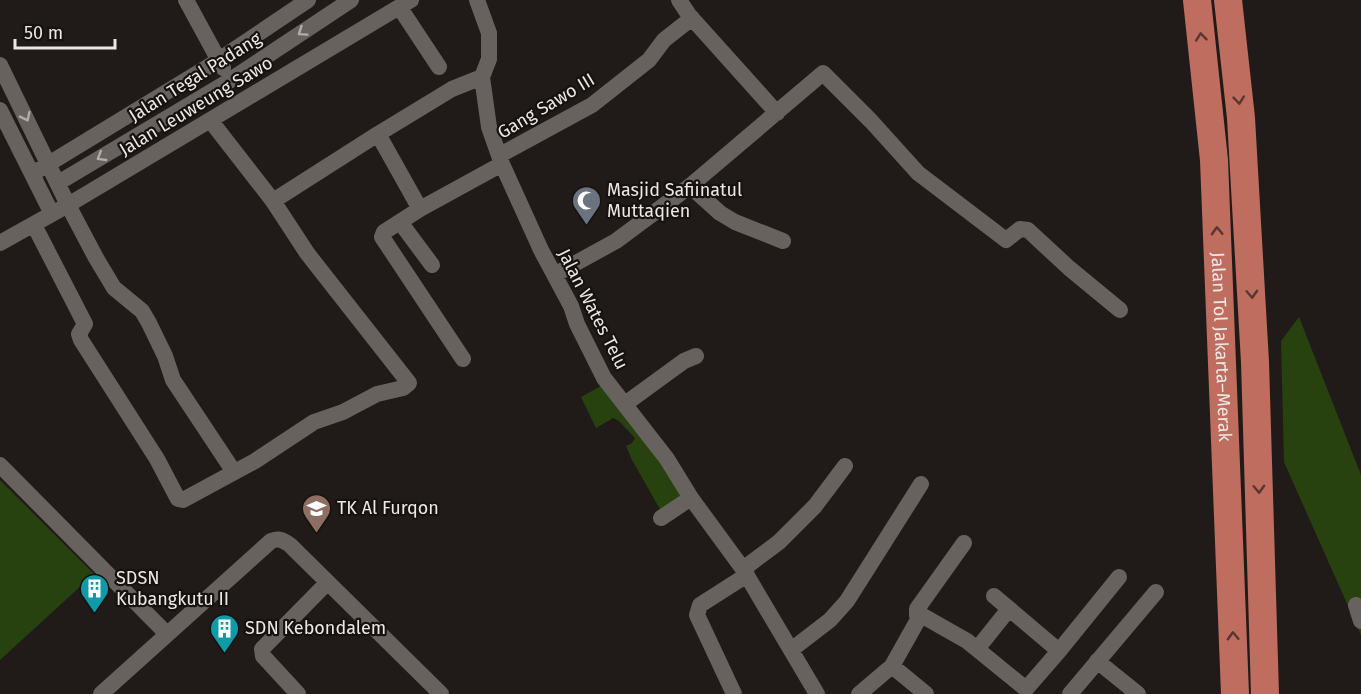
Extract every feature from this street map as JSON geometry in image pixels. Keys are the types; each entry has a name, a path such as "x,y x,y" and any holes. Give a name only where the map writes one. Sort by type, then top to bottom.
{"highway":[{"name":"Jalan Tol Jakarta–Merak","path":"1197,0 1214,160 1235,694"},
{"name":"Jalan Tol Jakarta–Merak","path":"1228,0 1241,118 1255,350 1265,694"}],"street":[{"path":"186,0 229,81"},
{"name":"Jalan Tegal Padang","path":"32,174 219,60 308,0"},
{"name":"Jalan Tegal Padang","path":"58,183 229,81 351,0"},
{"name":"Jalan Wates Telu","path":"477,0 487,23 490,41 489,58 482,77 489,127 501,160 604,378 667,459 691,498 745,572 817,694"},
{"path":"679,0 691,17 777,113"},
{"path":"406,4 439,67"},
{"name":"Jalan Leuweung Sawo","path":"0,243 406,4"},
{"name":"Gang Sawo III","path":"400,222 592,105 649,60 664,40 691,17"},
{"path":"0,65 68,205 114,288 142,311 165,356 173,380 234,472"},
{"path":"555,274 616,241 690,186 823,73 918,173 1006,240 1020,229 1028,230 1068,268 1120,310"},
{"path":"273,201 452,89 482,77"},
{"path":"0,110 52,214"},
{"path":"34,225 85,324 79,334 81,340 157,459 178,499 183,500 255,461 314,422 352,408 377,394 403,388 409,383 307,254 273,201 210,120"},
{"path":"378,134 420,209"},
{"path":"690,186 720,213 735,222 783,241"},
{"path":"432,265 400,222 384,232 382,237 463,359"},
{"path":"625,404 684,361 696,356"},
{"path":"0,465 166,633"},
{"path":"734,694 697,615 700,605 745,572 780,542 815,506 845,466"},
{"path":"791,650 830,620 847,601 921,484"},
{"path":"661,518 691,498"},
{"path":"101,694 166,633 211,597 271,541 277,539 284,540 290,545 441,694"},
{"path":"919,618 917,609 964,543"},
{"path":"859,694 892,666 919,618 926,616 977,649 1026,689 1119,578"},
{"path":"298,694 263,656 262,649 327,583"},
{"path":"1070,694 1156,592"},
{"path":"994,596 1059,651"},
{"path":"977,649 1009,609"},
{"path":"1097,661 1138,694"},
{"path":"892,666 926,694"}],"green space":[{"path":"1299,317 1361,475 1361,635 1284,462 1281,341"},
{"path":"603,385 685,497 661,511 626,446 635,438 619,421 613,418 596,428 581,397"},
{"path":"0,480 94,574 0,660"}],"place":[{"name":"Masjid Safiinatul Muttaqien","path":"586,226"},
{"name":"TK Al Furqon","path":"316,534"},
{"name":"SDSN Kubangkutu II","path":"95,614"},
{"name":"SDN Kebondalem","path":"224,654"}]}
